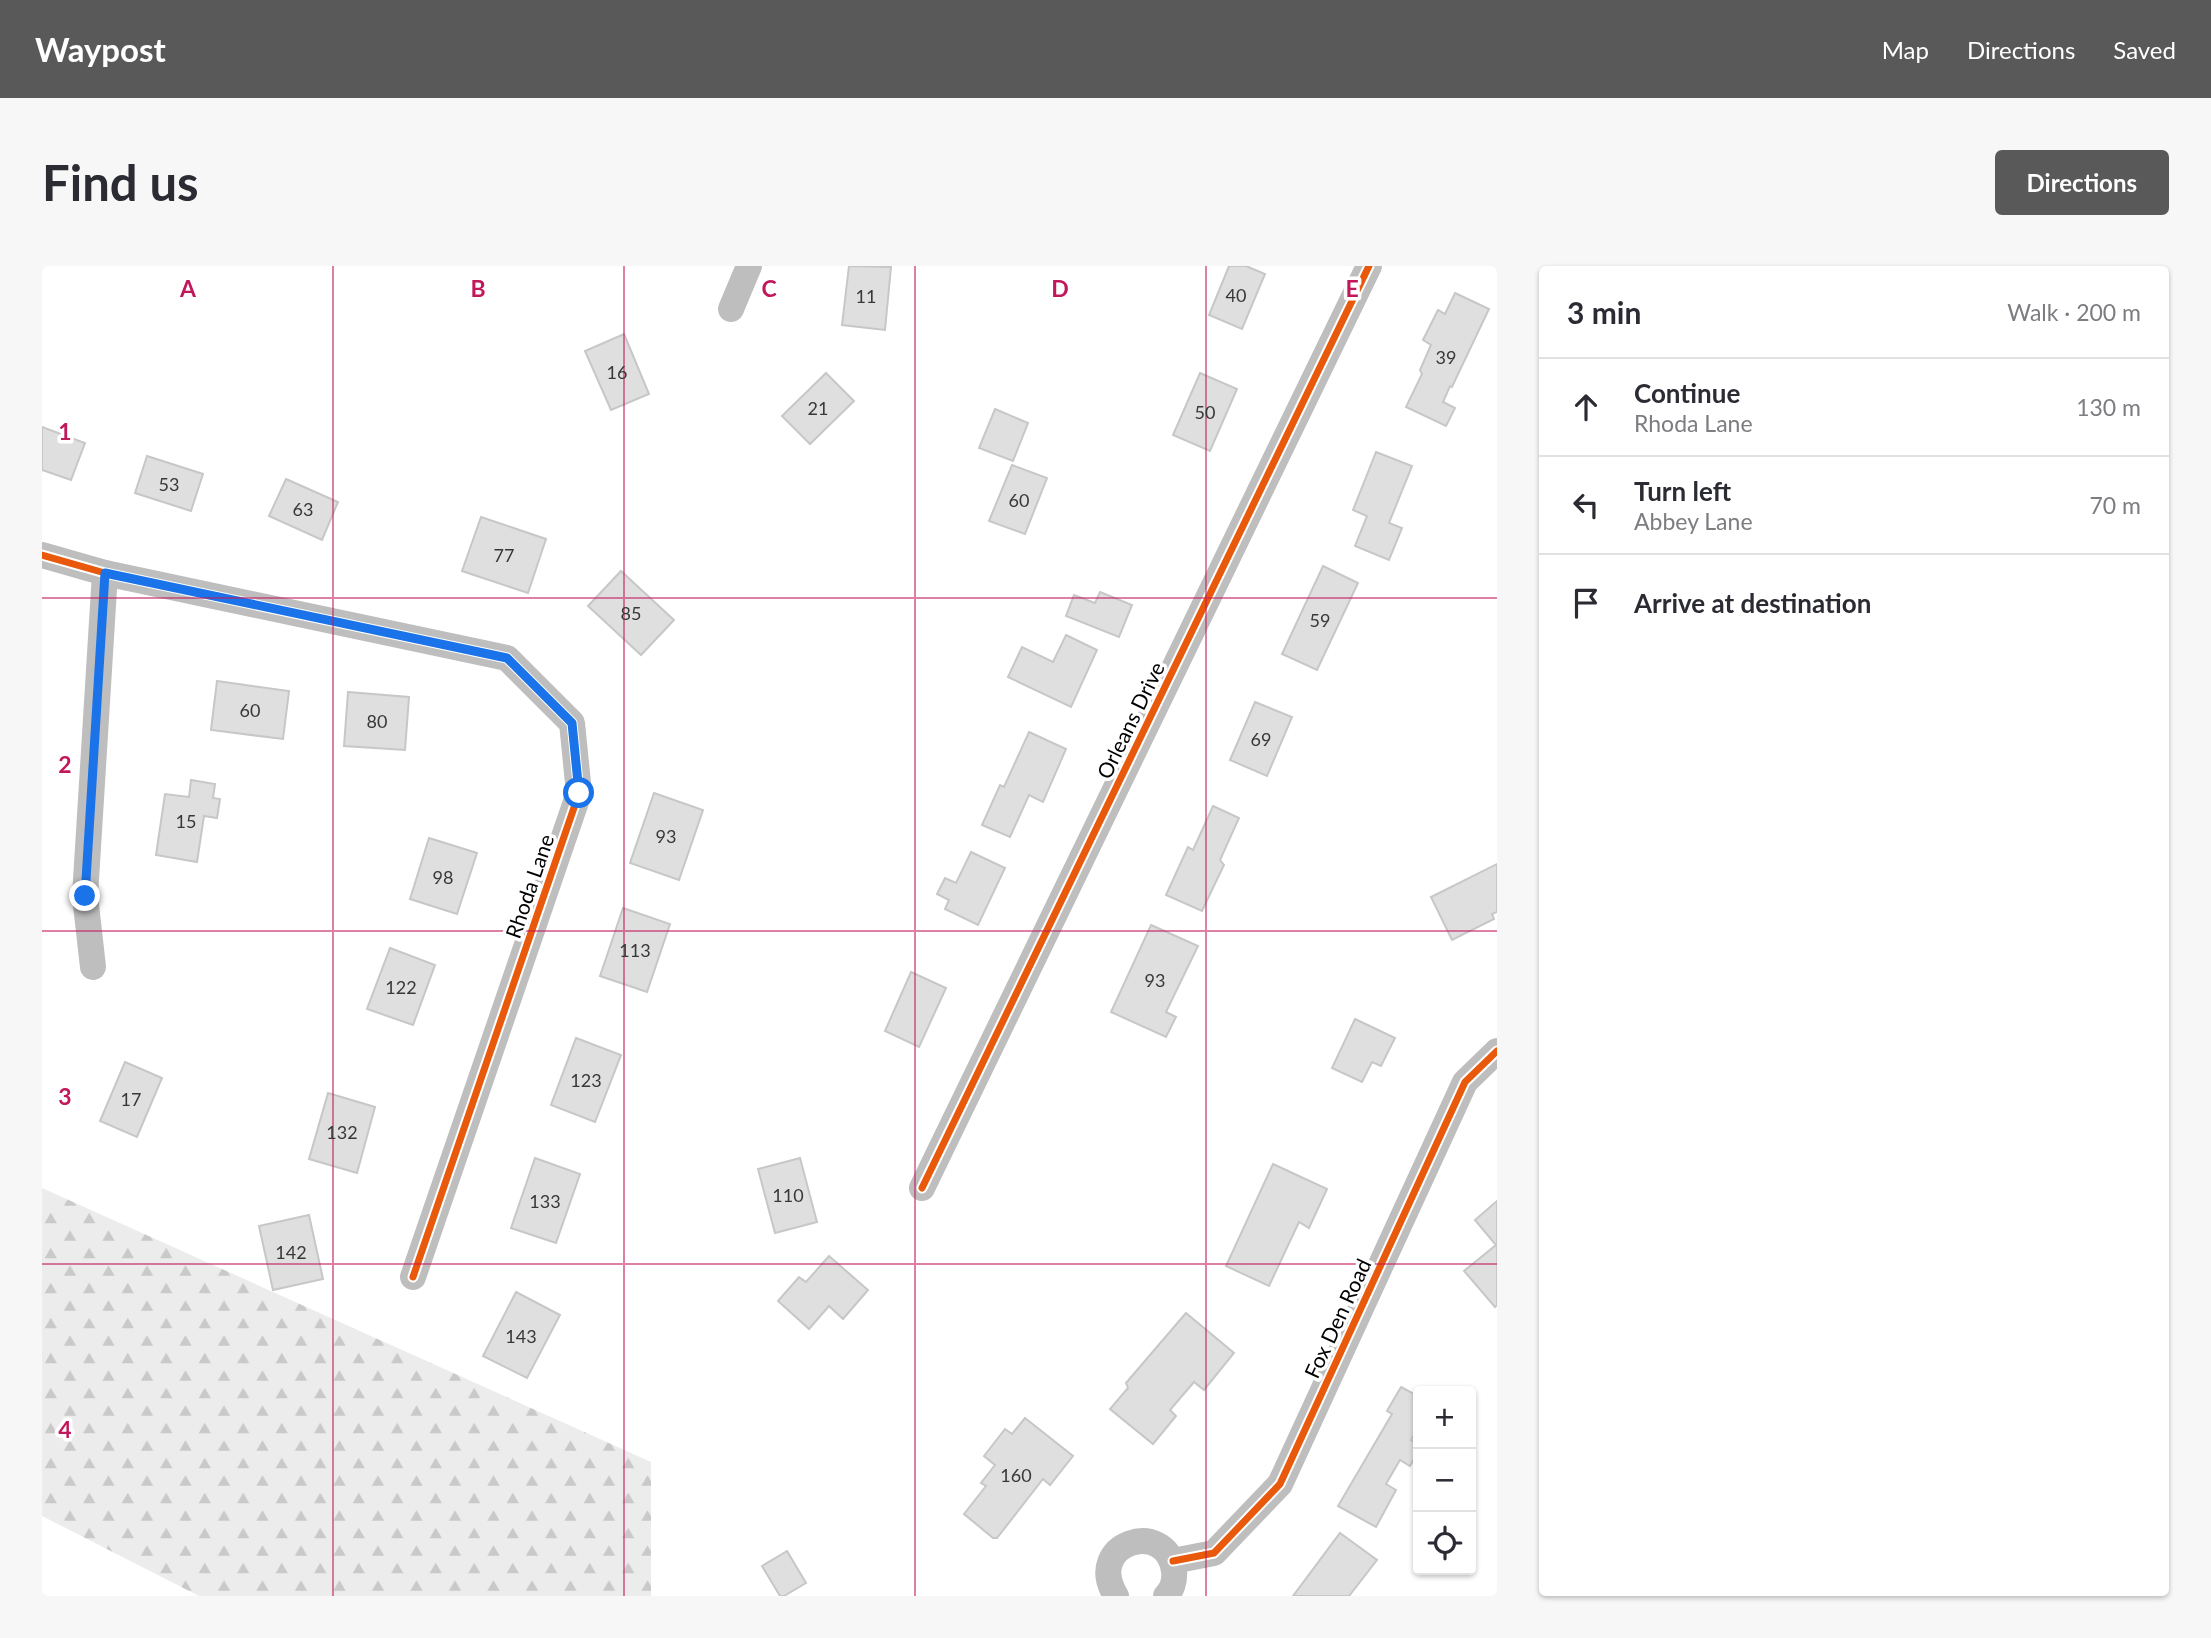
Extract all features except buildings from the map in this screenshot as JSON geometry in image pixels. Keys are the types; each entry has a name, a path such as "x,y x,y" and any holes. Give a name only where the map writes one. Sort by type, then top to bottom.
{"street":[{"path":"731,309 749,266"},
{"name":"Orleans Drive","path":"922,1188 1368,266"},
{"name":"Rhoda Lane","path":"42,555 105,573 507,658 572,723 579,793 413,1277"},
{"path":"93,967 85,896 105,573"},
{"name":"Fox Den Road","path":"1173,1561 1214,1553 1279,1484 1465,1082 1497,1051"},
{"path":"1116,1596 1107,1577 1110,1558 1124,1544 1143,1539 1161,1546 1173,1561 1175,1577 1166,1596"}],"green space":[{"path":"42,1188 651,1462 651,1596 199,1596 42,1516"}],"cycle path":[{"path":"922,1188 1369,266"},
{"path":"42,555 105,573 507,658 572,723 579,793 413,1277"},
{"path":"1173,1561 1214,1553 1280,1484 1465,1082 1497,1051"}],"route":[{"path":"85,896 105,573 507,658 572,723 579,793"}]}
